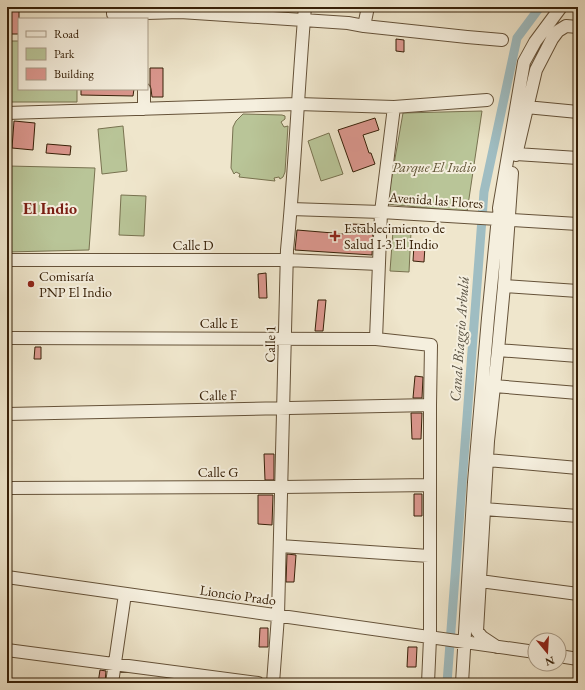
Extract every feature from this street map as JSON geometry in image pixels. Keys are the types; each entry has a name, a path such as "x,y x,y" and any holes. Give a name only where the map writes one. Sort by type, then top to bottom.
{"street":[{"path":"113,7 113,14 144,16 180,10 348,23 364,26 502,40"},
{"name":"Calle 1","path":"273,683 278,616 287,260 305,7"},
{"path":"364,26 368,7"},
{"path":"497,647 482,637 477,631 487,460 504,286 501,220 499,208 524,62 535,42 561,7"},
{"path":"462,683 460,642 497,227 501,220 526,107 536,70 552,39 558,31 572,26"},
{"path":"144,90 144,109"},
{"path":"7,113 298,104 394,107 487,100"},
{"path":"376,339 381,212 394,107"},
{"path":"526,107 578,112"},
{"path":"516,154 578,158"},
{"name":"Avenida las Flores","path":"291,209 381,212 578,224"},
{"name":"Calle D","path":"7,260 287,260 379,264"},
{"path":"504,286 578,292"},
{"name":"Calle E","path":"7,338 376,339 431,344 430,405"},
{"path":"498,350 578,356"},
{"path":"494,386 578,393"},
{"path":"428,683 433,638 429,556 430,405"},
{"name":"Calle F","path":"7,414 430,405"},
{"path":"487,460 578,468"},
{"name":"Calle G","path":"7,488 430,485"},
{"path":"484,509 578,516"},
{"path":"280,546 429,556"},
{"name":"Lioncio Prado","path":"7,577 527,651"},
{"path":"480,581 578,594"},
{"path":"112,683 125,594"},
{"path":"7,650 258,683"},
{"path":"567,657 578,659"}],"green space":[{"path":"10,41 18,41 18,90 77,90 77,102 11,102"},
{"name":"Parque El Indio","path":"482,111 467,212 387,204 403,113"},
{"path":"243,114 285,116 285,119 281,122 284,127 288,126 285,172 283,177 280,179 279,177 274,178 275,181 239,177 240,174 236,172 234,174 231,168 233,127 236,121"},
{"path":"123,126 127,171 102,174 98,129"},
{"path":"329,133 343,174 321,181 308,141"},
{"path":"8,166 95,168 89,250 7,252"},
{"path":"121,195 146,196 144,236 119,235"},
{"path":"393,231 411,232 409,272 390,271"}],"building":[{"path":"11,7 19,7 18,34 10,34"},
{"path":"396,39 404,40 404,52 396,51"},
{"path":"150,68 163,68 163,97 152,97"},
{"path":"81,90 134,90 133,96 81,95"},
{"path":"375,118 379,130 363,135 369,153 371,153 375,164 353,172 338,130"},
{"path":"14,121 35,123 33,150 12,148"},
{"path":"47,144 71,146 70,155 46,153"},
{"path":"352,224 370,225 369,229 373,230 372,255 295,250 297,230 345,234 345,228 352,229"},
{"path":"414,245 425,246 424,262 413,261"},
{"path":"266,273 267,298 259,298 258,274"},
{"path":"318,300 326,300 323,331 315,331"},
{"path":"35,347 41,347 41,359 34,359"},
{"path":"415,376 423,377 422,398 413,398"},
{"path":"411,413 422,413 421,439 412,439"},
{"path":"264,454 274,454 274,480 265,480"},
{"path":"414,494 422,494 422,516 414,516"},
{"path":"258,495 273,495 272,525 258,524"},
{"path":"287,554 296,555 294,582 286,582"},
{"path":"260,628 268,628 268,647 259,647"},
{"path":"408,647 417,647 416,667 407,667"},
{"path":"100,670 106,671 105,683 98,683"}],"waterway":[{"name":"Canal Biaggio Arbulú","path":"447,683 484,192 517,38 540,7"}],"place":[{"name":"Establecimiento de Salud I-3 El Indio","path":"335,236"},
{"name":"Comisaría PNP El Indio","path":"31,284"}],"district":[{"name":"El Indio","path":"50,208"}]}
